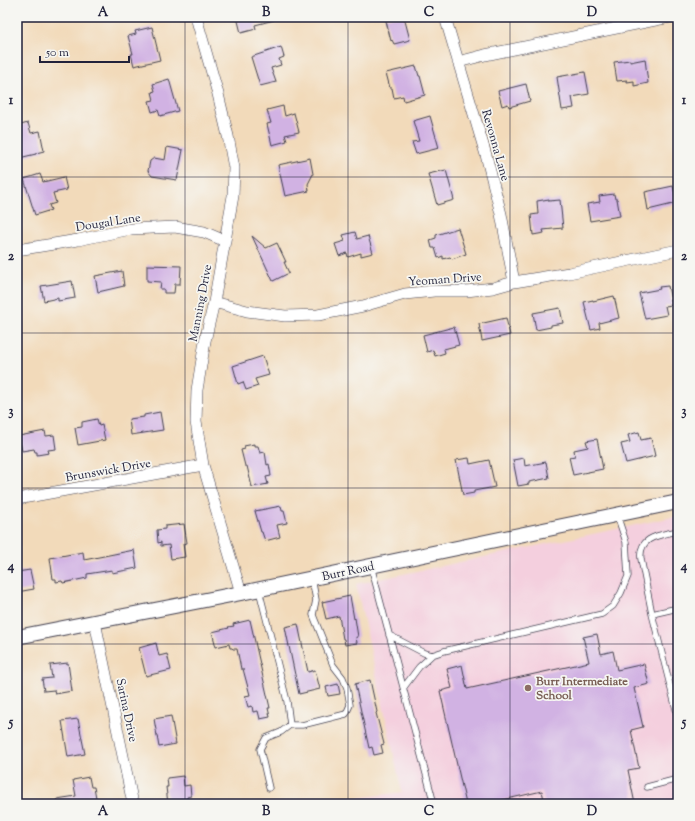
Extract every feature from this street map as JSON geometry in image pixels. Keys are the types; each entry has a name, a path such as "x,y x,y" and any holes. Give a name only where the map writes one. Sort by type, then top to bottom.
{"street":[{"name":"Manning Drive","path":"196,17 218,94 234,168 233,196 197,390 196,422 203,466 241,593"},
{"name":"Revonna Lane","path":"445,17 486,155 501,214 514,282"},
{"path":"458,62 493,53 670,17"},
{"name":"Dougal Lane","path":"17,250 78,240 131,229 175,227 204,232 225,241"},
{"name":"Yeoman Drive","path":"214,302 246,311 285,316 318,315 362,306 405,294 494,288 514,282 569,273 678,250"},
{"name":"Brunswick Drive","path":"17,499 203,466"},
{"name":"Burr Road","path":"17,637 241,593 678,502"},
{"name":"Sarina Drive","path":"95,622 133,804"}],"lane":[{"path":"390,635 424,653 432,654 602,614 613,606 621,594 628,576 626,542 617,514"},
{"path":"678,531 651,538 641,547 640,554 652,614 678,716"},
{"path":"371,566 434,804"},
{"path":"269,788 260,749 266,738 281,732 290,725 302,725 346,714 350,705 347,688 343,678 333,665 313,615 316,600 312,578"},
{"path":"259,589 287,701 290,725"},
{"path":"652,614 678,608"},
{"path":"404,687 419,667 432,654"},
{"path":"647,787 678,779"}],"shaded area":[{"name":"Burr Intermediate School","path":"678,516 678,804 316,804 402,792 356,584"}],"building":[{"path":"237,17 274,17 274,20 255,25 256,29 241,33"},
{"path":"385,17 404,17 410,40 394,44 392,40 391,41"},
{"path":"152,27 160,60 134,66 131,54 133,54 128,36 136,34 135,31"},
{"path":"281,47 284,57 279,59 281,65 271,68 276,82 260,86 251,57"},
{"path":"645,59 648,83 634,86 634,81 617,81 614,62 630,60 630,62"},
{"path":"416,66 425,95 404,101 403,96 394,98 386,73"},
{"path":"585,72 589,94 572,97 574,108 562,110 557,77"},
{"path":"169,79 178,111 160,116 158,110 152,112 149,101 154,100 152,92 155,91 153,84"},
{"path":"526,84 530,101 509,107 508,104 502,106 498,91"},
{"path":"283,106 285,116 294,113 299,132 285,135 287,141 272,145 267,124 271,123 267,110"},
{"path":"430,116 439,148 416,154 412,142 419,141 413,121"},
{"path":"28,123 31,133 40,131 44,151 19,158 17,151 17,126"},
{"path":"167,147 183,150 177,180 152,176 148,171 150,161 154,158 165,160"},
{"path":"310,158 313,174 308,184 309,191 285,196 278,165"},
{"path":"446,170 454,200 437,205 428,174"},
{"path":"40,174 43,182 64,177 67,190 53,193 56,203 49,205 51,210 35,215 24,179"},
{"path":"673,186 677,203 648,210 645,192"},
{"path":"614,194 615,199 617,199 620,216 590,221 587,204 600,202 599,196"},
{"path":"549,199 549,201 560,200 563,228 543,230 544,233 533,235 531,215 538,214 537,201"},
{"path":"458,228 466,254 452,259 450,257 443,259 443,256 438,258 435,248 432,248 430,240 436,238 436,235"},
{"path":"355,232 357,239 368,236 373,253 361,256 361,253 348,257 347,253 339,256 335,244 345,241 343,235"},
{"path":"252,236 266,248 277,243 286,262 284,262 289,273 273,281"},
{"path":"147,265 181,266 180,284 175,284 174,293 164,293 164,289 160,289 161,282 147,281"},
{"path":"122,271 124,286 98,292 95,276"},
{"path":"72,281 75,298 58,301 58,298 44,301 41,286"},
{"path":"668,286 672,305 665,306 667,315 645,319 639,293"},
{"path":"614,296 619,318 599,323 600,328 591,330 584,302"},
{"path":"560,308 563,323 536,330 533,313"},
{"path":"506,318 510,335 482,341 479,324"},
{"path":"454,327 459,345 444,349 445,353 435,356 433,350 427,352 423,335"},
{"path":"263,356 269,375 255,379 258,386 246,390 243,382 238,384 233,366"},
{"path":"160,412 163,430 131,435 129,419 144,417 144,415"},
{"path":"97,419 99,426 102,425 105,440 78,445 75,428 82,427 82,422"},
{"path":"45,431 46,436 54,435 56,449 48,450 49,453 37,455 37,452 35,452 34,449 22,451 19,436"},
{"path":"639,432 641,440 651,438 655,456 626,463 621,444 630,442 628,435"},
{"path":"597,439 603,469 573,475 569,457 575,456 574,450 588,447 586,441"},
{"path":"254,444 254,446 258,446 260,453 265,452 267,465 269,464 271,476 266,477 268,484 252,487 241,450 245,449 244,446"},
{"path":"469,458 470,464 489,460 495,487 474,491 474,493 463,495 456,460"},
{"path":"524,458 525,466 546,462 549,478 518,486 513,460"},
{"path":"281,506 287,523 277,525 280,537 265,541 255,511"},
{"path":"184,524 187,543 183,544 185,557 171,559 169,545 161,546 161,542 158,543 157,530 165,529 165,526"},
{"path":"134,550 137,568 112,573 112,570 87,574 87,578 63,583 62,581 56,582 56,579 53,579 50,558 83,552 84,560"},
{"path":"30,570 34,589 17,592 17,572"},
{"path":"350,596 358,637 356,637 357,643 345,645 339,616 326,619 322,602"},
{"path":"250,620 270,708 268,708 270,717 260,719 258,711 253,712 252,706 248,707 245,696 250,695 243,669 241,669 237,649 230,648 229,644 216,647 212,632 229,628 228,627 234,626 233,624"},
{"path":"298,624 308,672 315,670 320,689 299,694 285,627"},
{"path":"597,634 601,654 613,651 617,670 644,664 649,684 634,688 643,727 631,730 639,768 628,770 635,804 545,804 542,791 494,802 494,804 466,804 440,691 452,688 447,669 462,665 467,689 589,662 583,637"},
{"path":"156,643 159,656 167,654 171,670 146,676 139,648"},
{"path":"68,663 72,691 55,694 54,690 44,691 42,679 52,678 50,665"},
{"path":"370,680 384,744 381,745 383,753 374,755 372,747 369,748 355,684"},
{"path":"338,684 340,694 328,696 326,687"},
{"path":"171,716 176,744 159,747 154,719"},
{"path":"78,719 85,754 68,757 62,721"},
{"path":"183,776 184,786 190,785 191,796 187,797 188,804 168,804 166,787 168,787 167,778"},
{"path":"89,777 91,787 94,787 97,803 57,804 57,799 76,796 73,780"}],"place":[{"name":"Burr Intermediate School","path":"528,688"}]}
